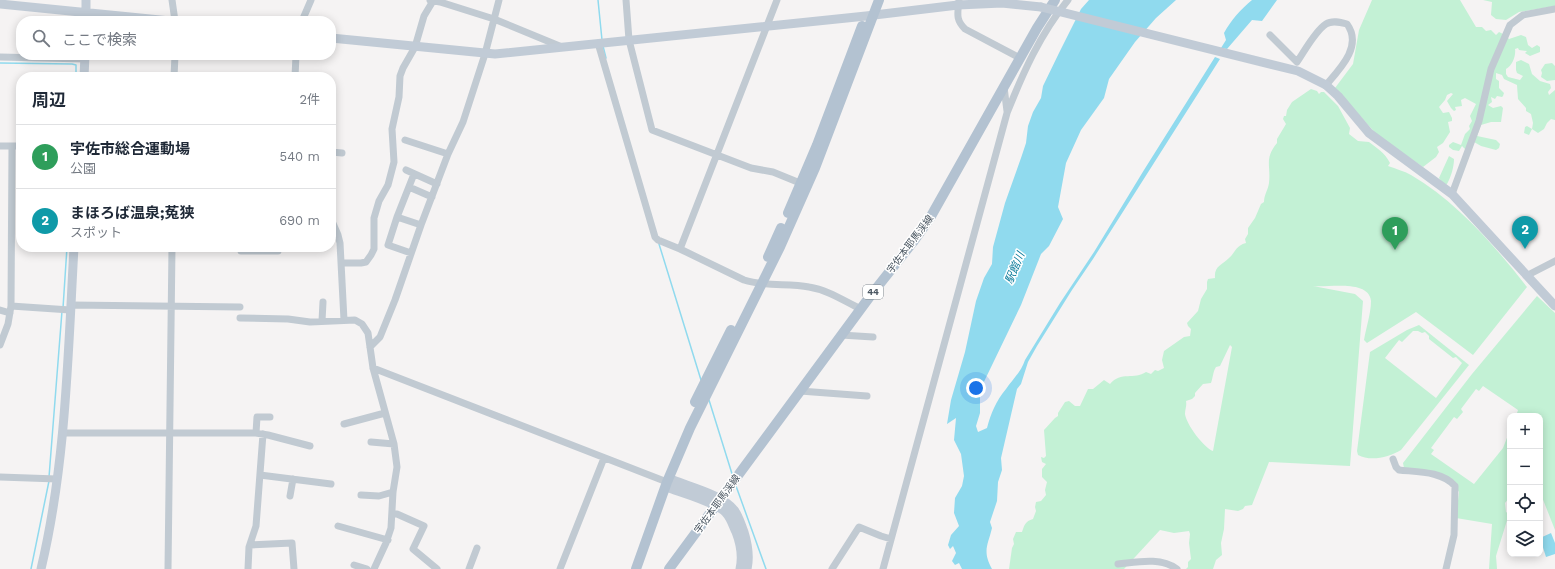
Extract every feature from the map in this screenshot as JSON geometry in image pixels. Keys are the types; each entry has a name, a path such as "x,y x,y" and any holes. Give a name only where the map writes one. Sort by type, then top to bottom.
{"main road":[{"path":"629,569 665,481 692,408 783,240 815,168 870,16 872,0"},
{"path":"636,569 665,481 759,282 870,16 880,0"},
{"name":"宇佐本耶馬渓線","path":"669,569 719,503 860,309 930,218 1054,0"}],"street":[{"path":"86,0 86,16"},
{"path":"172,0 174,16"},
{"path":"304,16 311,0"},
{"path":"370,347 380,337 383,330 448,154 463,122 485,54 499,0"},
{"path":"626,0 629,40 652,130 754,169 776,173 800,183"},
{"path":"680,249 777,0"},
{"path":"883,569 1007,113 1030,59 1048,25 1068,0"},
{"path":"341,263 366,262 374,249 374,218 379,201 388,185 393,167 394,154 392,129 399,97 400,76 415,47 424,16 431,1 440,2 494,19 562,47"},
{"path":"958,3 958,20 965,29 1020,58"},
{"path":"336,39 485,54 870,16 958,3 1002,3 1041,8 1298,71 1326,85 1338,96 1360,124 1375,139 1435,180 1452,194 1555,306"},
{"path":"0,4 79,16"},
{"path":"1452,194 1480,121 1491,69 1510,25 1523,15 1555,9"},
{"path":"1270,35 1297,62 1319,30 1326,24 1337,22 1347,24 1352,35 1351,52 1342,66 1326,85"},
{"path":"598,43 655,237 658,240 744,280 816,288 860,309"},
{"path":"0,57 16,57"},
{"path":"84,72 85,60"},
{"path":"174,72 175,60"},
{"path":"296,60 296,72"},
{"path":"1004,87 1007,113"},
{"path":"405,140 448,154"},
{"path":"0,146 16,146"},
{"path":"0,345 8,324 10,309 12,146"},
{"path":"336,152 342,153"},
{"path":"406,170 437,184"},
{"path":"411,253 388,245 414,174"},
{"path":"409,187 432,197"},
{"path":"397,217 421,225"},
{"path":"336,231 340,241 344,320"},
{"path":"41,569 51,521 51,479 62,432 65,309 73,252"},
{"path":"168,569 172,252"},
{"path":"1526,276 1555,261"},
{"path":"322,321 323,302"},
{"path":"0,310 240,307"},
{"path":"240,318 288,319 310,322 355,320 362,324 369,336 373,368 394,444 397,470 393,492 391,528 388,540 374,569"},
{"path":"841,335 873,337"},
{"path":"373,368 665,481 669,488 732,507 739,519 748,548 747,569"},
{"path":"800,391 867,396"},
{"path":"344,424 385,413"},
{"path":"248,569 250,545 256,526 260,475 257,417 270,417"},
{"path":"62,432 259,433 310,446"},
{"path":"371,442 394,444"},
{"path":"560,569 604,458"},
{"path":"1393,459 1399,470 1433,473 1455,486 1454,535 1446,569"},
{"path":"260,475 331,484"},
{"path":"0,477 51,479"},
{"path":"290,496 293,479"},
{"path":"361,495 379,496 393,492"},
{"path":"719,503 726,513 736,534 741,550 740,569"},
{"path":"392,514 397,514 424,526 413,549 437,569"},
{"path":"338,526 388,540"},
{"path":"832,569 859,527 891,539"},
{"path":"250,545 292,543 294,569"},
{"path":"469,569 477,548"},
{"path":"1118,564 1156,561 1165,562 1177,569"},
{"path":"354,565 367,569"}],"green space":[{"path":"1372,0 1460,0 1476,27 1482,27 1486,31 1491,30 1496,35 1499,32 1507,36 1509,39 1521,35 1526,37 1528,45 1532,48 1537,45 1540,47 1540,52 1530,56 1525,53 1527,51 1519,50 1518,48 1515,49 1514,60 1506,69 1506,74 1508,77 1520,80 1523,76 1517,73 1516,62 1521,60 1529,64 1532,74 1540,81 1550,84 1551,88 1548,92 1549,95 1555,90 1555,120 1551,119 1544,129 1538,133 1532,129 1533,123 1531,114 1526,111 1526,108 1518,99 1517,85 1504,79 1502,75 1496,73 1496,79 1499,81 1499,88 1504,93 1502,97 1497,96 1495,99 1491,97 1492,102 1488,105 1493,108 1501,106 1503,108 1501,122 1491,122 1481,125 1477,136 1496,140 1500,144 1499,148 1496,150 1481,146 1474,142 1465,149 1462,146 1459,151 1453,150 1449,147 1449,145 1453,142 1461,145 1465,134 1470,129 1469,126 1472,121 1470,116 1476,104 1465,98 1461,100 1462,106 1455,107 1456,110 1454,111 1447,101 1453,94 1451,93 1447,95 1439,107 1443,113 1449,112 1452,118 1452,121 1448,122 1450,132 1443,143 1437,147 1439,152 1436,157 1423,167 1378,136 1335,88 1353,64 1359,30"},
{"path":"1483,0 1555,0 1555,6 1519,12 1506,20 1496,19 1491,15 1492,2"},
{"path":"1552,63 1555,66 1555,80 1547,81 1541,77 1541,70 1545,64"},
{"path":"1311,89 1317,91 1319,94 1324,92 1338,106 1350,128 1349,134 1358,141 1369,142 1378,149 1388,159 1390,163 1388,166 1411,175 1444,198 1488,240 1527,287 1473,355 1416,312 1367,343 1364,340 1371,306 1369,294 1355,287 1313,286 1355,294 1363,301 1350,466 1269,462 1252,505 1245,506 1243,509 1238,511 1225,509 1224,529 1221,543 1222,555 1216,560 1213,569 1186,569 1188,567 1188,562 1191,559 1189,531 1174,533 1160,530 1124,569 1009,569 1014,544 1013,539 1016,532 1022,532 1027,522 1033,519 1036,511 1036,502 1041,501 1046,495 1045,490 1047,482 1042,477 1042,469 1046,464 1042,462 1041,457 1044,458 1046,456 1044,430 1058,416 1058,413 1065,402 1069,401 1075,406 1080,406 1088,389 1093,389 1104,380 1110,384 1119,378 1146,372 1151,374 1155,370 1158,371 1164,368 1162,360 1164,351 1184,337 1190,336 1191,329 1187,323 1198,311 1201,299 1207,289 1208,279 1215,278 1217,268 1231,256 1238,247 1246,243 1245,239 1248,234 1248,228 1255,218 1261,204 1264,202 1269,183 1269,158 1277,143 1277,139 1286,124 1283,119 1284,116 1286,116 1287,110 1292,102","holes":["1230,345 1232,347 1213,451 1200,441 1189,424 1185,414 1186,401 1192,399 1203,384 1211,383 1216,367 1220,366"]},
{"path":"1527,126 1532,129 1529,135 1524,133 1525,127"},
{"path":"1449,156 1454,159 1452,172 1447,184 1444,185 1439,178"},
{"path":"1537,296 1555,313 1555,530 1543,500 1543,413 1517,413 1518,410 1483,386 1479,391 1476,389 1461,409 1463,412 1457,419 1454,417 1431,448 1434,450 1431,454 1474,484 1503,448 1507,438 1507,501 1505,503 1507,520 1496,556 1497,569 1489,569 1492,524 1456,518 1459,492 1452,481 1404,468 1403,463 1472,374"},
{"path":"1419,325 1469,365 1401,450 1380,458 1363,457 1358,455 1357,451 1370,352 1407,330","holes":["1413,331 1422,333 1425,332 1429,336 1429,339 1453,358 1456,357 1462,363 1436,398 1385,358 1399,340 1402,342"]}],"water":[{"name":"駅館川","path":"1089,0 1176,0 1156,18 1135,42 1109,79 1104,98 1081,130 1066,163 1058,207 1063,219 1049,246 1041,254 1021,305 980,390 980,413 976,426 978,432 987,428 992,412 999,398 1019,372 1060,303 1094,252 1215,57 1220,59 1072,290 1028,362 1021,384 1017,389 1001,458 1002,470 998,482 997,501 990,522 992,528 987,548 987,557 992,569 962,569 959,563 955,565 952,561 956,553 953,546 950,549 948,545 951,535 959,526 954,513 955,498 962,486 964,476 961,454 954,440 956,418 947,424 951,400 965,352 976,301 984,278 992,264 993,247 1005,203 1026,143 1028,126 1033,112 1041,98 1043,86 1081,9"},
{"path":"1252,0 1277,0 1262,21 1252,20 1227,49 1221,48 1226,40 1224,33 1227,28 1236,15"},
{"path":"1551,533 1555,543 1555,554 1546,557 1543,548 1543,537"}],"waterway":[{"path":"598,0 602,40"},
{"path":"603,46 606,58"},
{"path":"0,63 72,64 76,65 76,72"},
{"path":"659,244 701,380"},
{"path":"63,308 67,252"},
{"path":"49,477 62,311"},
{"path":"709,400 733,477"},
{"path":"31,569 49,481"},
{"path":"736,486 766,569"}],"place":[{"name":"まほろば温泉;菟狭","path":"1525,249"},
{"name":"宇佐市総合運動場","path":"1395,250"}]}
